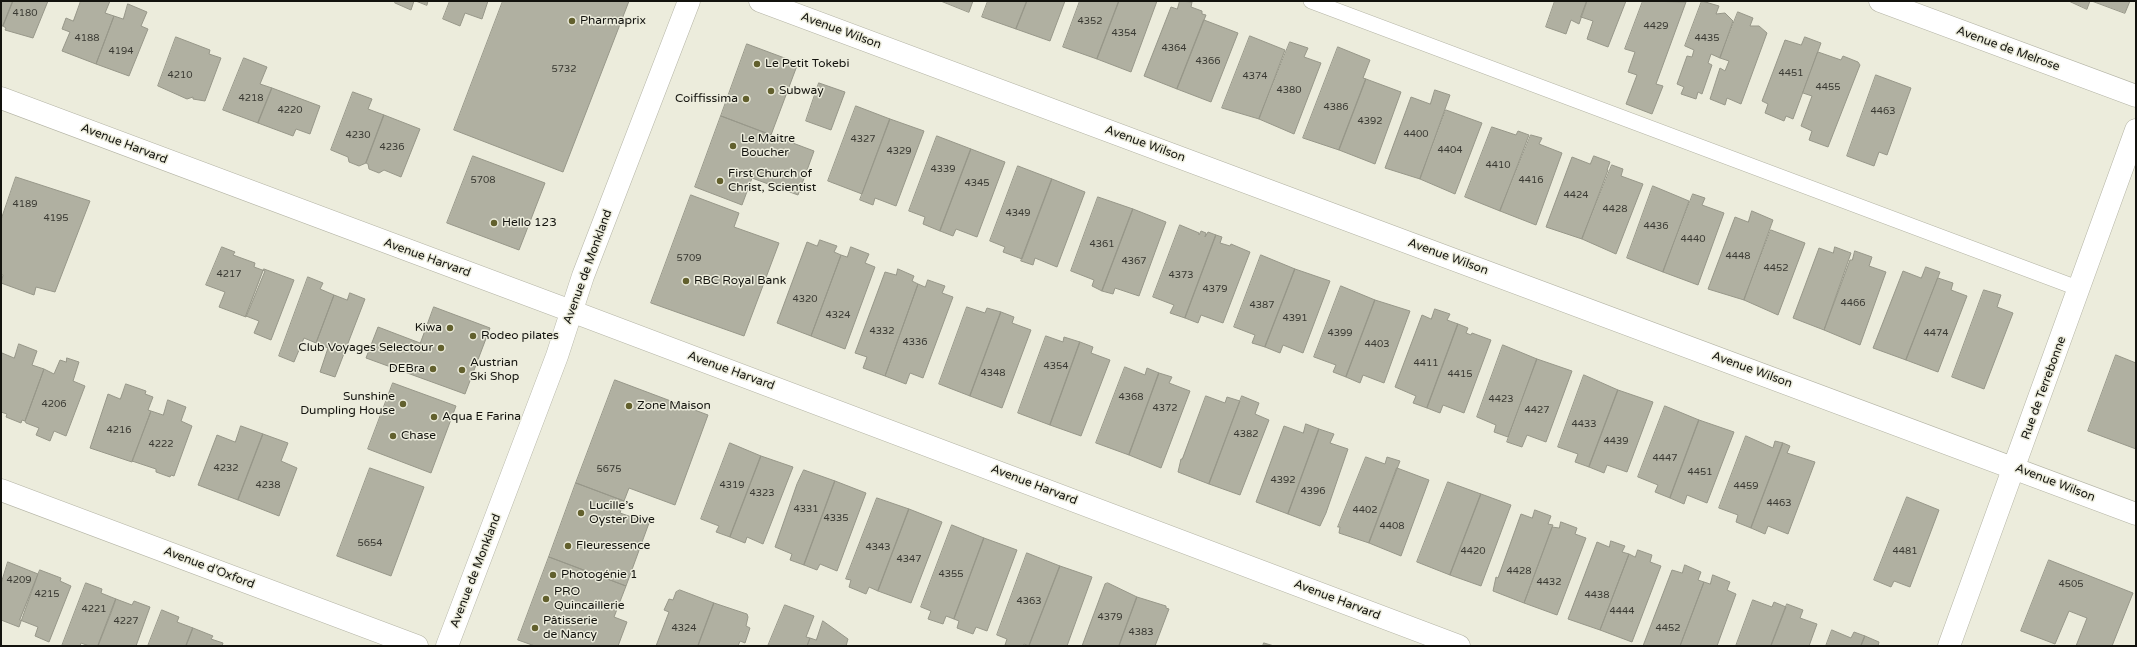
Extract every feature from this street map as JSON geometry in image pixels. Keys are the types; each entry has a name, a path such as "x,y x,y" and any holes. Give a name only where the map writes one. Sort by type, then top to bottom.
{"street":[{"name":"Avenue de Monkland","path":"447,646 557,356 571,311 689,1"},
{"name":"Avenue Wilson","path":"760,1 2136,514"},
{"name":"Avenue de Melrose","path":"1880,1 2136,96"},
{"name":"Avenue Harvard","path":"1,98 1460,646"},
{"name":"Rue de Terrebonne","path":"1949,646 2080,289 2136,130"},
{"name":"Avenue d'Oxford","path":"1,490 417,646"}],"lane":[{"path":"1311,1 2080,289"}],"building":[{"path":"1,1 13,1 3,26 1,26"},
{"path":"13,1 48,1 33,38 5,30 6,28 3,26"},
{"path":"81,1 110,1 105,13 114,16 96,64 62,51 70,32 62,29 66,18 73,21"},
{"path":"396,1 414,1 411,10 395,3"},
{"path":"416,1 428,1 427,5"},
{"path":"450,1 488,1 482,19 465,13 460,26 443,19"},
{"path":"503,1 629,1 563,172 454,130"},
{"path":"941,1 973,1 969,12"},
{"path":"988,1 1027,1 1016,29 982,17"},
{"path":"1027,1 1065,1 1050,41 1016,29"},
{"path":"1080,1 1119,1 1097,59 1063,47"},
{"path":"1119,1 1157,1 1131,72 1097,59"},
{"path":"1180,1 1192,2 1191,7 1202,11 1202,14 1206,15 1177,89 1144,76 1171,7 1177,9"},
{"path":"1555,1 1587,1 1579,24 1571,20 1566,34 1546,27"},
{"path":"1587,1 1626,1 1608,47 1587,39 1593,21 1581,17"},
{"path":"1643,1 1686,2 1656,84 1663,86 1652,114 1626,104 1637,75 1628,72 1635,52 1625,49"},
{"path":"1702,1 1719,6 1716,14 1725,13 1733,21 1720,58 1711,54 1708,63 1712,65 1702,94 1698,92 1696,99 1681,94 1684,87 1677,84 1687,56 1692,57 1694,50 1685,46"},
{"path":"2069,1 2090,1 2087,9"},
{"path":"2092,1 2130,1 2125,13"},
{"path":"128,4 147,12 141,26 148,29 129,76 96,64 114,16 123,19"},
{"path":"1738,12 1753,18 1750,26 1759,26 1767,33 1741,104 1727,98 1725,105 1710,99 1720,68 1725,71 1729,61 1720,58"},
{"path":"1204,20 1238,33 1211,102 1177,89"},
{"path":"1250,36 1285,50 1259,119 1222,108"},
{"path":"176,37 210,50 209,54 221,58 205,101 193,99 193,97 187,99 158,86"},
{"path":"1805,37 1821,43 1793,119 1786,116 1784,121 1765,113 1768,104 1762,101 1785,40 1801,45"},
{"path":"1290,42 1308,48 1304,57 1321,63 1294,134 1259,119"},
{"path":"747,44 798,63 771,135 721,116"},
{"path":"1338,47 1370,60 1363,78 1366,79 1339,150 1303,138"},
{"path":"1818,52 1841,60 1843,56 1858,62 1860,65 1828,147 1809,140 1812,131 1801,126 1812,96 1803,93"},
{"path":"244,58 267,67 260,84 272,88 258,123 223,110"},
{"path":"1876,75 1911,88 1887,155 1879,152 1874,166 1847,156"},
{"path":"1366,79 1401,92 1375,164 1339,150"},
{"path":"819,83 845,92 831,130 806,121"},
{"path":"272,88 320,106 310,134 296,129 293,136 258,123"},
{"path":"1435,90 1450,95 1420,179 1385,168 1411,97 1430,104"},
{"path":"353,92 372,99 368,109 384,115 366,163 359,166 349,162 348,157 331,150"},
{"path":"856,106 890,119 862,194 828,181"},
{"path":"1446,110 1482,123 1455,194 1420,179"},
{"path":"384,115 420,129 401,177 384,170 379,173 369,169 368,164 366,163"},
{"path":"721,116 814,151 798,195 752,178 742,205 695,187"},
{"path":"890,119 924,131 896,206 875,198 873,205 860,200"},
{"path":"1492,127 1516,135 1518,131 1529,135 1500,211 1465,197"},
{"path":"1531,135 1542,138 1539,144 1562,153 1536,225 1500,211"},
{"path":"937,136 971,149 940,231 923,224 925,217 909,211"},
{"path":"971,149 1005,162 977,237 956,229 953,236 940,231"},
{"path":"473,156 545,183 519,250 447,223"},
{"path":"1594,156 1610,162 1582,239 1546,227 1572,157 1590,164"},
{"path":"1612,165 1623,169 1621,176 1643,184 1616,254 1582,239"},
{"path":"1018,166 1052,179 1022,259 1003,252 1005,247 990,241"},
{"path":"16,177 90,201 55,292 36,287 34,295 1,283 3,275 1,274 1,220"},
{"path":"1052,179 1085,192 1057,267 1035,258 1033,265 1021,261"},
{"path":"1653,186 1689,201 1663,272 1627,258"},
{"path":"1693,194 1705,198 1702,205 1724,213 1698,285 1663,272"},
{"path":"691,195 739,213 734,227 779,243 744,336 651,303"},
{"path":"1098,197 1133,209 1102,291 1092,286 1094,280 1071,271"},
{"path":"1133,209 1166,222 1139,296 1115,288 1113,294 1102,291"},
{"path":"1752,211 1773,220 1744,300 1708,289 1735,217 1748,222"},
{"path":"1180,225 1199,233 1199,235 1201,231 1206,233 1205,237 1208,232 1216,235 1185,318 1170,313 1174,305 1153,297"},
{"path":"1771,230 1805,243 1778,315 1744,300"},
{"path":"1216,235 1222,237 1220,243 1230,246 1231,244 1250,252 1223,323 1201,315 1198,323 1185,318"},
{"path":"820,240 837,246 834,252 841,255 811,336 777,323 807,242 817,246"},
{"path":"222,247 235,252 233,255 255,263 254,267 265,271 246,317 219,307 225,292 206,285"},
{"path":"851,247 869,254 865,263 875,267 845,349 811,336 841,255 847,257"},
{"path":"1835,247 1851,253 1824,330 1793,318 1819,248 1833,253"},
{"path":"1855,251 1872,257 1869,266 1886,272 1860,345 1824,330 1850,260 1852,260"},
{"path":"1261,255 1295,269 1265,347 1252,343 1255,335 1234,327"},
{"path":"1926,267 1940,272 1906,360 1873,348 1903,271 1921,278"},
{"path":"264,269 294,280 271,340 254,333 259,321 246,316"},
{"path":"898,269 914,276 912,281 918,284 885,376 863,368 867,357 855,353 885,272 896,275"},
{"path":"1295,269 1330,281 1303,353 1283,345 1280,353 1265,347"},
{"path":"308,277 323,283 320,289 334,295 316,343 304,338 294,362 279,356"},
{"path":"1938,278 1953,283 1951,290 1967,296 1938,372 1906,360"},
{"path":"928,280 945,286 942,293 953,297 923,378 910,373 906,384 885,376 918,284 925,287"},
{"path":"1341,286 1375,300 1346,377 1333,372 1336,365 1314,357"},
{"path":"1984,290 2001,295 1997,307 2013,313 1984,389 1952,377"},
{"path":"350,293 365,299 335,377 320,372 328,348 316,343 334,295 347,300"},
{"path":"1375,300 1410,311 1384,383 1363,375 1360,383 1346,377"},
{"path":"434,307 490,328 465,394 366,358 378,327 420,343"},
{"path":"967,307 985,313 987,308 1001,312 970,396 939,384"},
{"path":"1435,309 1450,314 1447,320 1458,324 1427,408 1413,403 1416,396 1395,387 1422,315 1431,319"},
{"path":"1001,312 1014,317 1012,323 1031,330 1002,408 970,396"},
{"path":"1458,324 1468,328 1466,333 1471,335 1472,333 1491,340 1464,413 1443,405 1440,413 1427,408"},
{"path":"1046,336 1063,342 1064,337 1080,342 1050,425 1018,413"},
{"path":"1080,342 1093,347 1091,353 1110,360 1081,436 1050,425"},
{"path":"19,344 37,351 32,365 44,369 25,421 22,420 21,423 6,417 7,414 1,412 1,355 2,353 14,358"},
{"path":"1503,345 1537,359 1508,437 1494,432 1496,425 1477,417"},
{"path":"2116,355 2136,363 2136,449 2088,431"},
{"path":"67,358 79,362 73,381 85,386 66,436 54,431 50,441 36,435 39,428 26,423 25,421 44,369 54,374 60,360 66,362"},
{"path":"1537,359 1572,371 1546,442 1527,435 1522,447 1507,442"},
{"path":"1125,367 1145,375 1147,368 1159,373 1129,455 1096,443"},
{"path":"1159,373 1172,377 1169,383 1190,391 1161,468 1129,455"},
{"path":"1584,375 1618,390 1589,467 1575,462 1578,454 1558,447"},
{"path":"615,380 708,415 675,505 629,488 624,501 576,483"},
{"path":"393,383 456,406 431,473 368,449"},
{"path":"126,384 146,391 145,394 153,397 148,410 151,411 132,462 90,448 108,394 120,399"},
{"path":"1618,390 1653,402 1627,472 1607,465 1604,473 1589,467"},
{"path":"1206,396 1225,403 1227,397 1240,401 1209,484 1178,472 1181,459"},
{"path":"1242,396 1259,403 1255,414 1269,420 1240,495 1209,484"},
{"path":"168,400 186,407 181,421 192,426 174,476 171,475 170,477 156,472 156,469 132,461 151,411 163,415"},
{"path":"1665,406 1699,420 1670,498 1655,492 1658,485 1638,477"},
{"path":"1699,420 1734,432 1707,503 1687,495 1684,504 1670,498"},
{"path":"1306,424 1319,429 1288,514 1256,502 1284,426 1303,433"},
{"path":"241,426 263,434 238,500 198,485 217,435 235,442"},
{"path":"1319,429 1334,434 1330,443 1348,449 1320,526 1288,514"},
{"path":"263,434 288,443 281,461 297,468 279,516 238,500"},
{"path":"1746,436 1773,448 1775,441 1783,443 1751,528 1736,522 1738,515 1719,508"},
{"path":"730,443 761,456 730,537 716,532 719,526 701,519"},
{"path":"1783,443 1790,446 1787,453 1815,462 1788,534 1768,526 1765,534 1751,528"},
{"path":"761,456 793,467 763,544 747,537 745,543 730,537"},
{"path":"1366,457 1385,464 1387,457 1400,461 1369,543 1339,533 1340,527 1338,527"},
{"path":"370,468 424,487 391,576 337,556"},
{"path":"1397,468 1429,480 1401,556 1369,543"},
{"path":"804,470 835,481 804,565 790,560 792,554 775,547 797,484"},
{"path":"835,481 866,493 837,571 820,564 817,570 804,565"},
{"path":"1448,482 1481,494 1450,575 1417,562"},
{"path":"576,483 624,501 620,513 649,523 626,586 549,557"},
{"path":"1481,494 1511,505 1481,586 1450,575"},
{"path":"1907,497 1939,510 1910,587 1894,581 1891,587 1874,580"},
{"path":"877,498 909,509 878,591 869,587 866,594 849,587 851,580 846,579"},
{"path":"909,509 942,522 911,603 878,591"},
{"path":"1535,510 1551,516 1548,524 1553,525 1524,603 1493,591 1496,577 1498,578 1521,514 1532,518"},
{"path":"1561,522 1577,528 1575,534 1586,538 1557,615 1524,603 1552,527 1559,528"},
{"path":"952,525 984,538 954,619 946,616 943,624 928,619 931,611 921,607"},
{"path":"984,538 1017,550 987,631 976,627 973,634 957,628 959,621 954,619"},
{"path":"1611,541 1625,546 1622,552 1629,554 1600,630 1568,619 1597,542 1609,547"},
{"path":"1638,550 1652,555 1650,562 1661,566 1632,642 1600,630 1629,554 1635,557"},
{"path":"1027,553 1060,566 1029,646 1024,644 1023,646 1009,646 1005,645 1007,639 997,635"},
{"path":"549,557 626,586 614,617 627,622 618,646 535,646 518,640"},
{"path":"2049,560 2133,593 2112,646 2076,646 2087,618 2069,611 2055,644 2021,631"},
{"path":"8,562 38,574 19,627 1,620 1,584"},
{"path":"1685,565 1701,572 1698,580 1704,582 1680,646 1643,646 1672,570 1682,573"},
{"path":"1060,566 1092,577 1067,646 1029,646"},
{"path":"40,570 61,578 60,581 71,586 49,642 35,636 38,627 20,620"},
{"path":"1713,575 1730,582 1727,590 1736,594 1717,646 1680,646 1704,582 1710,584"},
{"path":"86,583 102,589 101,593 116,599 111,613 98,646 89,646 81,643 80,646 62,646"},
{"path":"1108,583 1137,597 1119,646 1082,646 1105,584"},
{"path":"680,590 714,603 698,646 656,646 669,612 664,610 669,599 673,600 676,592"},
{"path":"1137,597 1166,606 1166,608 1169,609 1155,646 1119,646"},
{"path":"116,599 132,605 134,601 150,607 136,646 98,646"},
{"path":"1753,600 1772,607 1774,602 1786,607 1771,646 1736,646"},
{"path":"714,603 747,614 748,617 746,626 750,628 745,643 740,641 738,646 698,646"},
{"path":"1787,604 1803,610 1800,618 1817,624 1809,646 1771,646"},
{"path":"785,605 814,616 806,637 810,638 807,646 768,646"},
{"path":"162,610 179,617 177,622 193,628 186,646 148,646"},
{"path":"823,621 848,639 846,646 807,646 810,638 816,640"},
{"path":"193,628 213,636 211,639 223,643 222,646 186,646"},
{"path":"1832,630 1851,638 1854,632 1865,636 1861,646 1826,646"},
{"path":"1865,636 1879,642 1878,646 1861,646"},
{"path":"1264,643 1274,646 1263,646"}],"place":[{"name":"Pharmaprix","path":"572,21"},
{"name":"Le Petit Tokebi","path":"757,64"},
{"name":"Subway","path":"771,91"},
{"name":"Coiffissima","path":"746,99"},
{"name":"Le Maitre Boucher","path":"733,146"},
{"name":"First Church of Christ, Scientist","path":"720,181"},
{"name":"Hello 123","path":"494,223"},
{"name":"RBC Royal Bank","path":"686,281"},
{"name":"Kiwa","path":"450,328"},
{"name":"Rodeo pilates","path":"473,336"},
{"name":"Club Voyages Selectour","path":"441,348"},
{"name":"DEBra","path":"433,369"},
{"name":"Austrian Ski Shop","path":"462,370"},
{"name":"Sunshine Dumpling House","path":"403,404"},
{"name":"Zone Maison","path":"629,406"},
{"name":"Aqua E Farina","path":"434,417"},
{"name":"Chase","path":"393,436"},
{"name":"Lucille’s Oyster Dive","path":"581,513"},
{"name":"Fleuressence","path":"568,546"},
{"name":"Photogénie 1","path":"553,575"},
{"name":"PRO Quincaillerie","path":"546,599"},
{"name":"Pâtisserie de Nancy","path":"535,628"}]}
